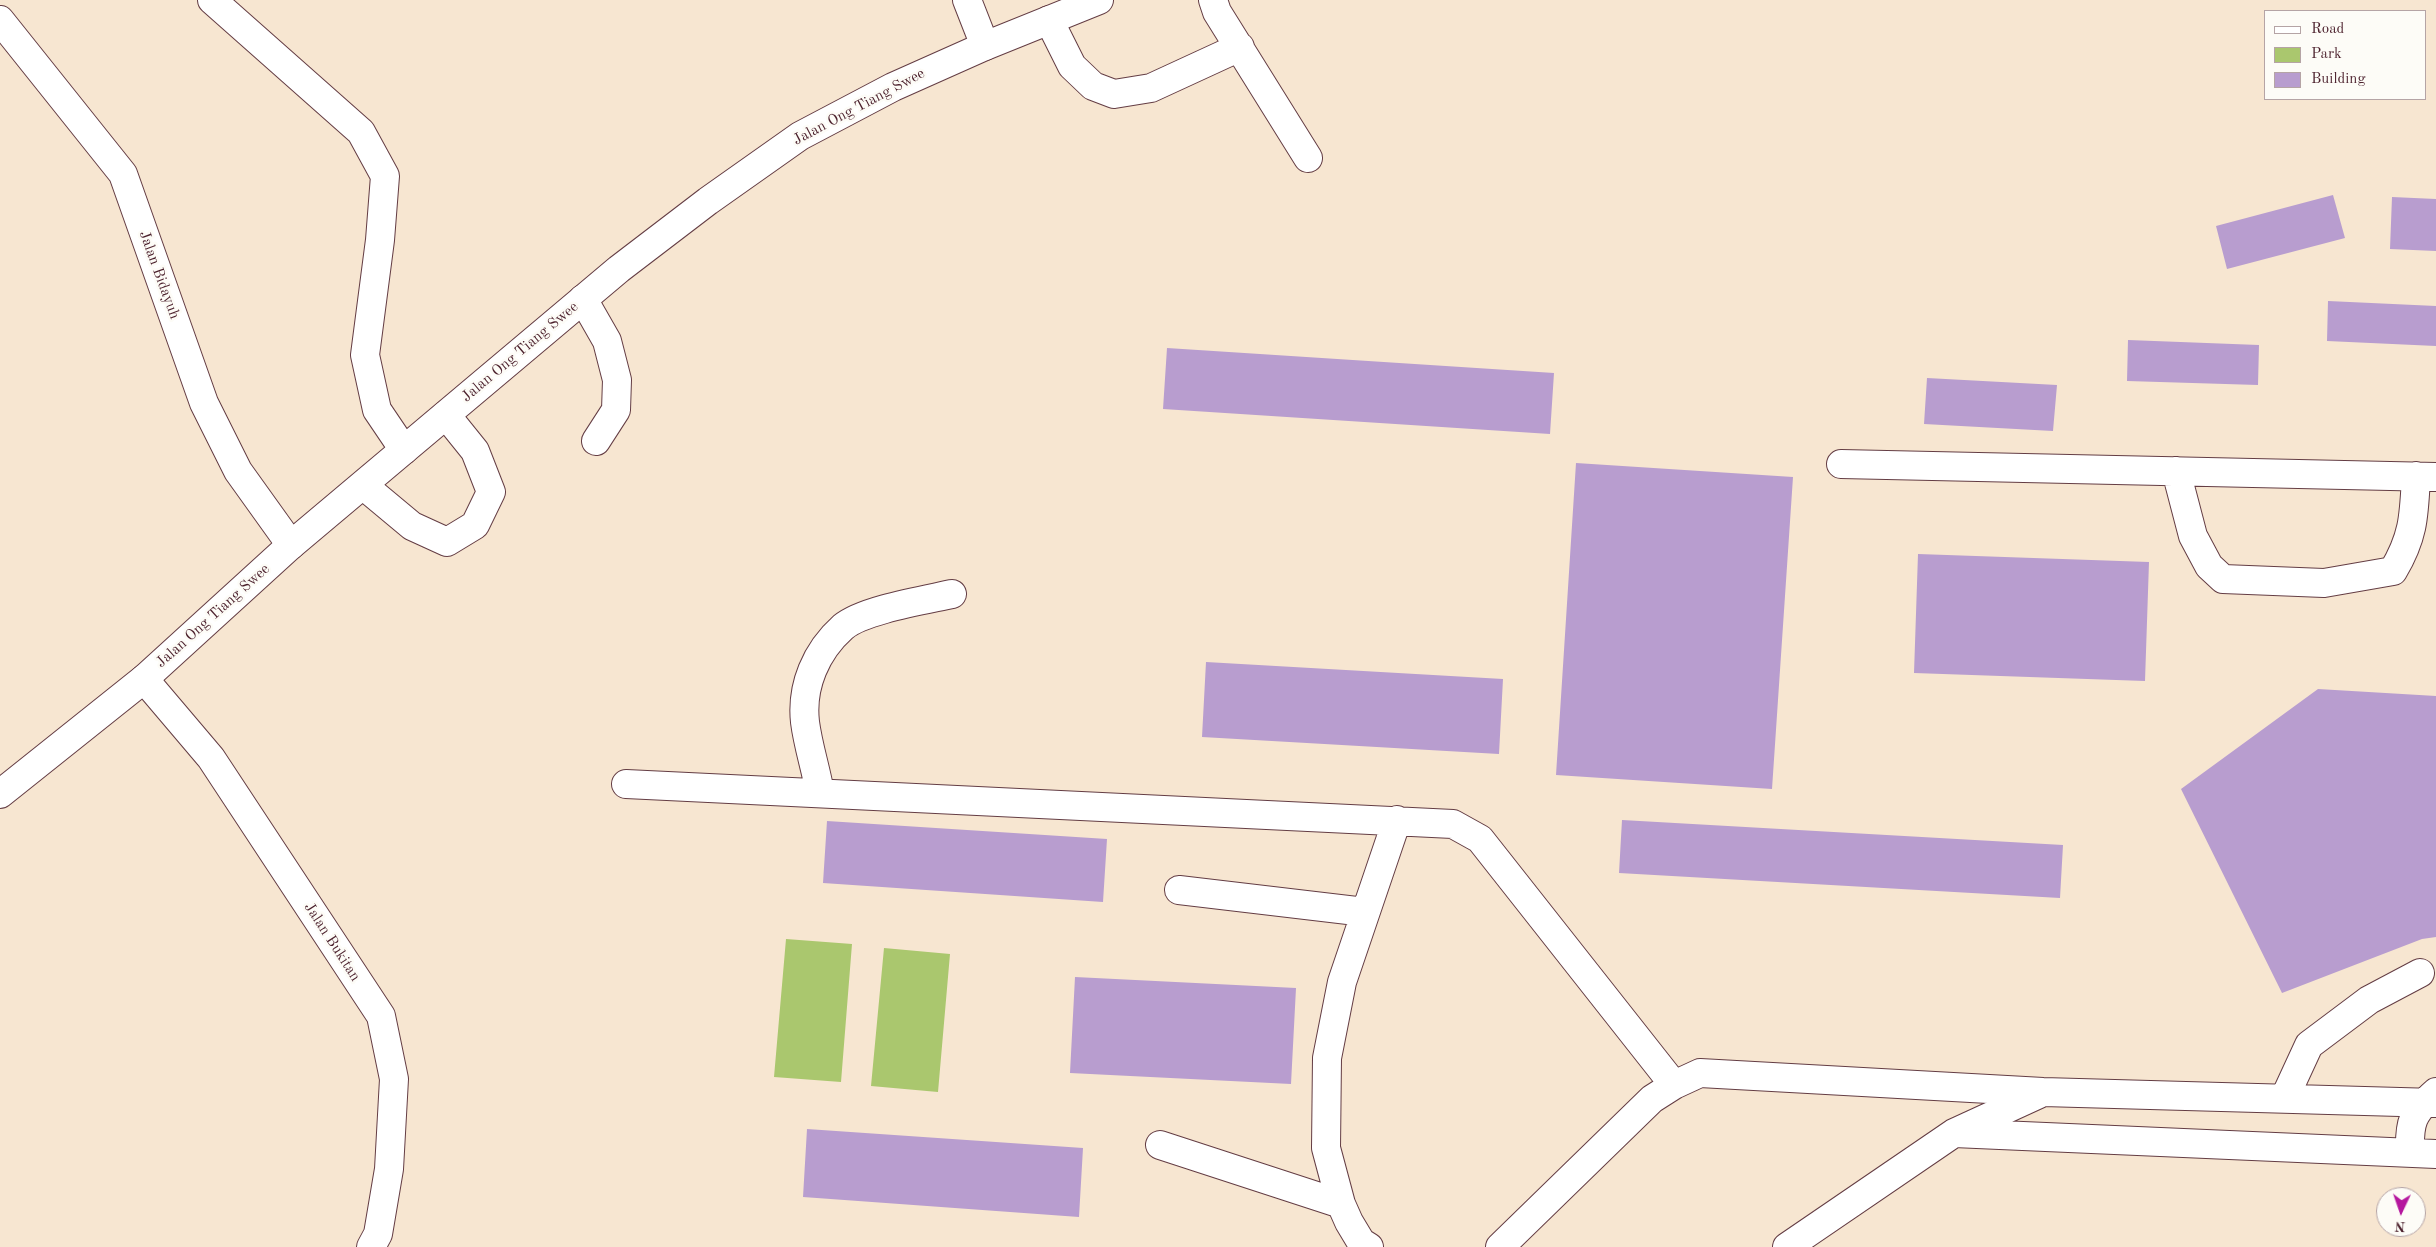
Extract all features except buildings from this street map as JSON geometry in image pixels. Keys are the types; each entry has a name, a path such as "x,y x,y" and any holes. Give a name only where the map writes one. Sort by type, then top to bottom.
{"street":[{"path":"212,0 361,132 386,176 365,355 376,410 404,450"},
{"path":"967,0 985,46"},
{"name":"Jalan Ong Tiang Swee","path":"0,794 144,679 291,546 619,268 708,201 800,136 893,88 985,46 1099,0"},
{"path":"1213,0 1218,12 1308,158"},
{"name":"Jalan Bidayuh","path":"0,20 123,174 204,403 238,471 291,546"},
{"path":"1049,20 1072,66 1093,86 1114,94 1151,88 1240,46"},
{"path":"583,299 607,341 617,380 616,410 596,441"},
{"path":"364,486 412,526 447,542 475,525 491,492 475,451 446,415"},
{"path":"1841,464 2176,471 2426,477 2405,550 2393,571 2324,582 2284,582 2224,579 2209,566 2193,536 2176,471"},
{"path":"820,793 805,721 808,678 822,652 844,626 875,612 952,594"},
{"name":"Jalan Bukitan","path":"144,679 211,758 381,1016 394,1079 389,1169 378,1234 371,1247"},
{"path":"626,784 1453,824 1480,839 1674,1085"},
{"path":"1369,1247 1362,1242 1349,1222 1341,1204 1326,1148 1327,1058 1342,982 1397,820"},
{"path":"1179,890 1365,912"},
{"path":"2284,1097 2310,1045 2369,1000 2420,973"},
{"path":"1500,1247 1652,1099 1674,1085 1700,1073 2043,1092 2432,1099"},
{"path":"1787,1247 1954,1133 2043,1092"},
{"path":"1954,1133 2423,1154 2410,1125 2432,1099"},
{"path":"1160,1145 1341,1204"}],"green space":[{"path":"786,939 852,944 841,1082 774,1077"},
{"path":"884,948 950,954 938,1092 871,1086"}]}
